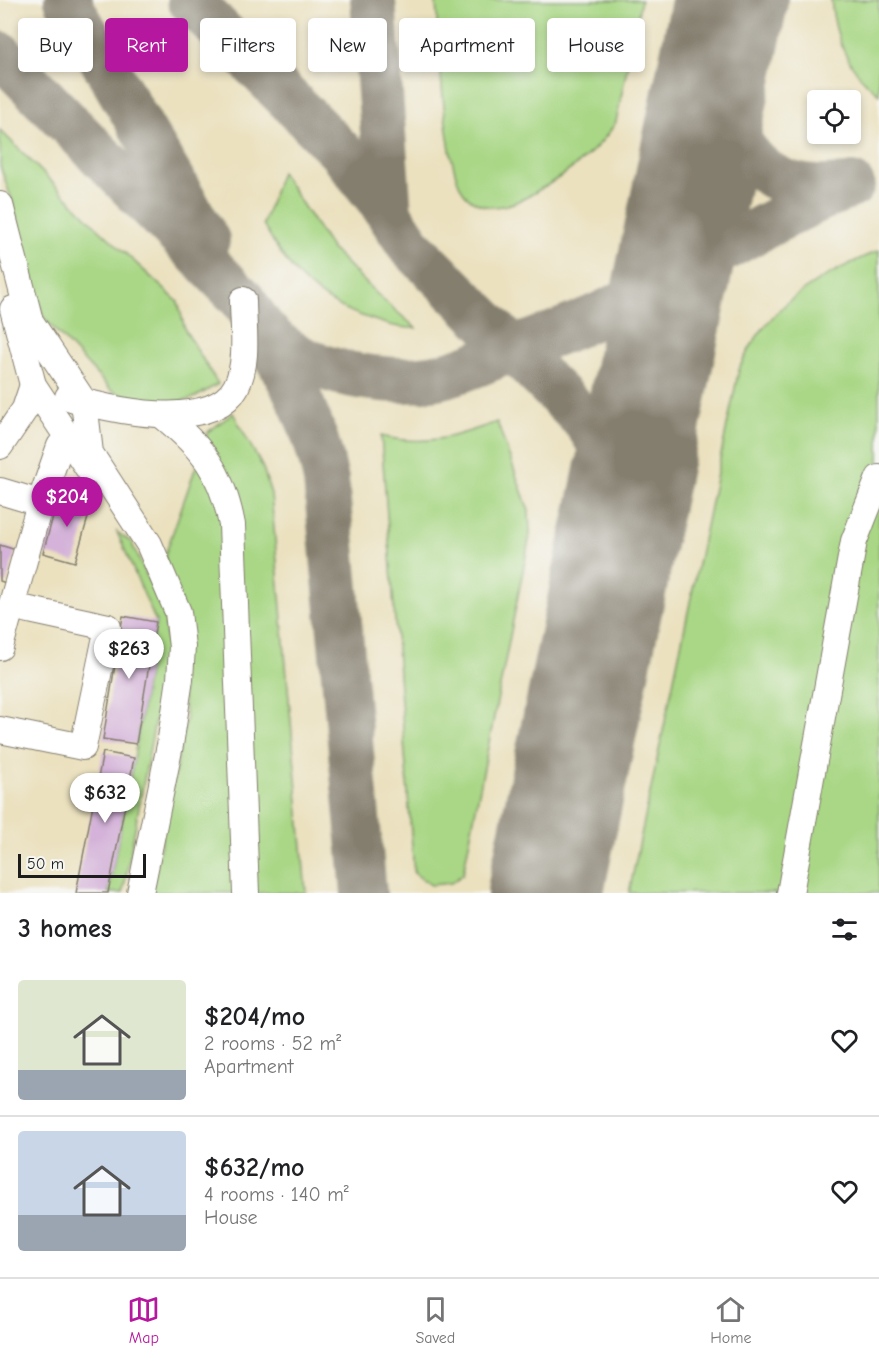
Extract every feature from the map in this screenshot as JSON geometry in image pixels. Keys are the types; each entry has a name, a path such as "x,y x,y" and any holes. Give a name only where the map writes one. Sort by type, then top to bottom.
{"lane":[{"path":"0,205 30,321 84,402 90,453 156,559 175,600 181,624 182,657 177,701 140,893"},
{"path":"0,256 19,399 0,446"},
{"path":"19,399 84,402 162,415 202,410 226,400 236,387 243,368 243,300"},
{"path":"19,399 69,439 142,549 161,591 171,625 173,648 167,702 130,893"},
{"path":"162,415 192,439 214,468 225,495 232,525 246,893"},
{"path":"0,647 40,503 60,446 69,439"},
{"path":"789,893 854,541 879,478"},
{"path":"0,491 40,503"},
{"path":"0,730 83,747 108,627 11,606"}],"green space":[{"path":"436,0 641,0 637,18 547,18 547,72 626,72 616,122 600,143 580,162 526,198 508,205 489,207 480,205 464,193 457,179 451,158 441,72 535,72 535,18 437,18"},
{"path":"831,0 879,0 879,94 859,75 844,52"},
{"path":"0,130 96,226 178,302 185,330 218,384 193,398 174,402 141,399 112,391 43,317 13,203 0,166"},
{"path":"281,172 331,248 380,297 416,328 393,326 352,312 320,294 294,271 263,224"},
{"path":"879,250 879,893 629,893 739,369 765,326 797,295 835,271"},
{"path":"233,413 263,468 271,494 306,893 151,893 186,719 165,555 208,432"},
{"path":"497,422 529,511 530,535 463,874 451,883 431,885 414,873 381,436 412,441 440,439"},
{"path":"117,532 131,542 158,600 165,619 167,656 123,893 108,893 134,758 156,622"}],"building":[{"path":"59,495 92,504 75,562 43,553"},
{"path":"0,545 16,550 6,583 0,581"},
{"path":"123,616 156,622 136,744 103,739"},
{"path":"103,752 134,758 108,893 76,893"}],"taxiway":[{"path":"67,0 207,240"},
{"path":"190,0 340,151 381,202 410,246 586,422 603,452 614,483 618,516 616,551"},
{"path":"373,0 389,213"},
{"path":"0,54 243,300 272,338 300,358 319,366 360,376 382,379 423,379 470,367 599,315 790,213 852,185"},
{"path":"718,63 719,90 727,116 746,152 758,165 772,176 788,183 805,187 846,186"},
{"path":"641,289 670,252 687,208"},
{"path":"265,337 310,423 326,480 364,893"}],"runway":[{"path":"545,893 730,0"}]}
